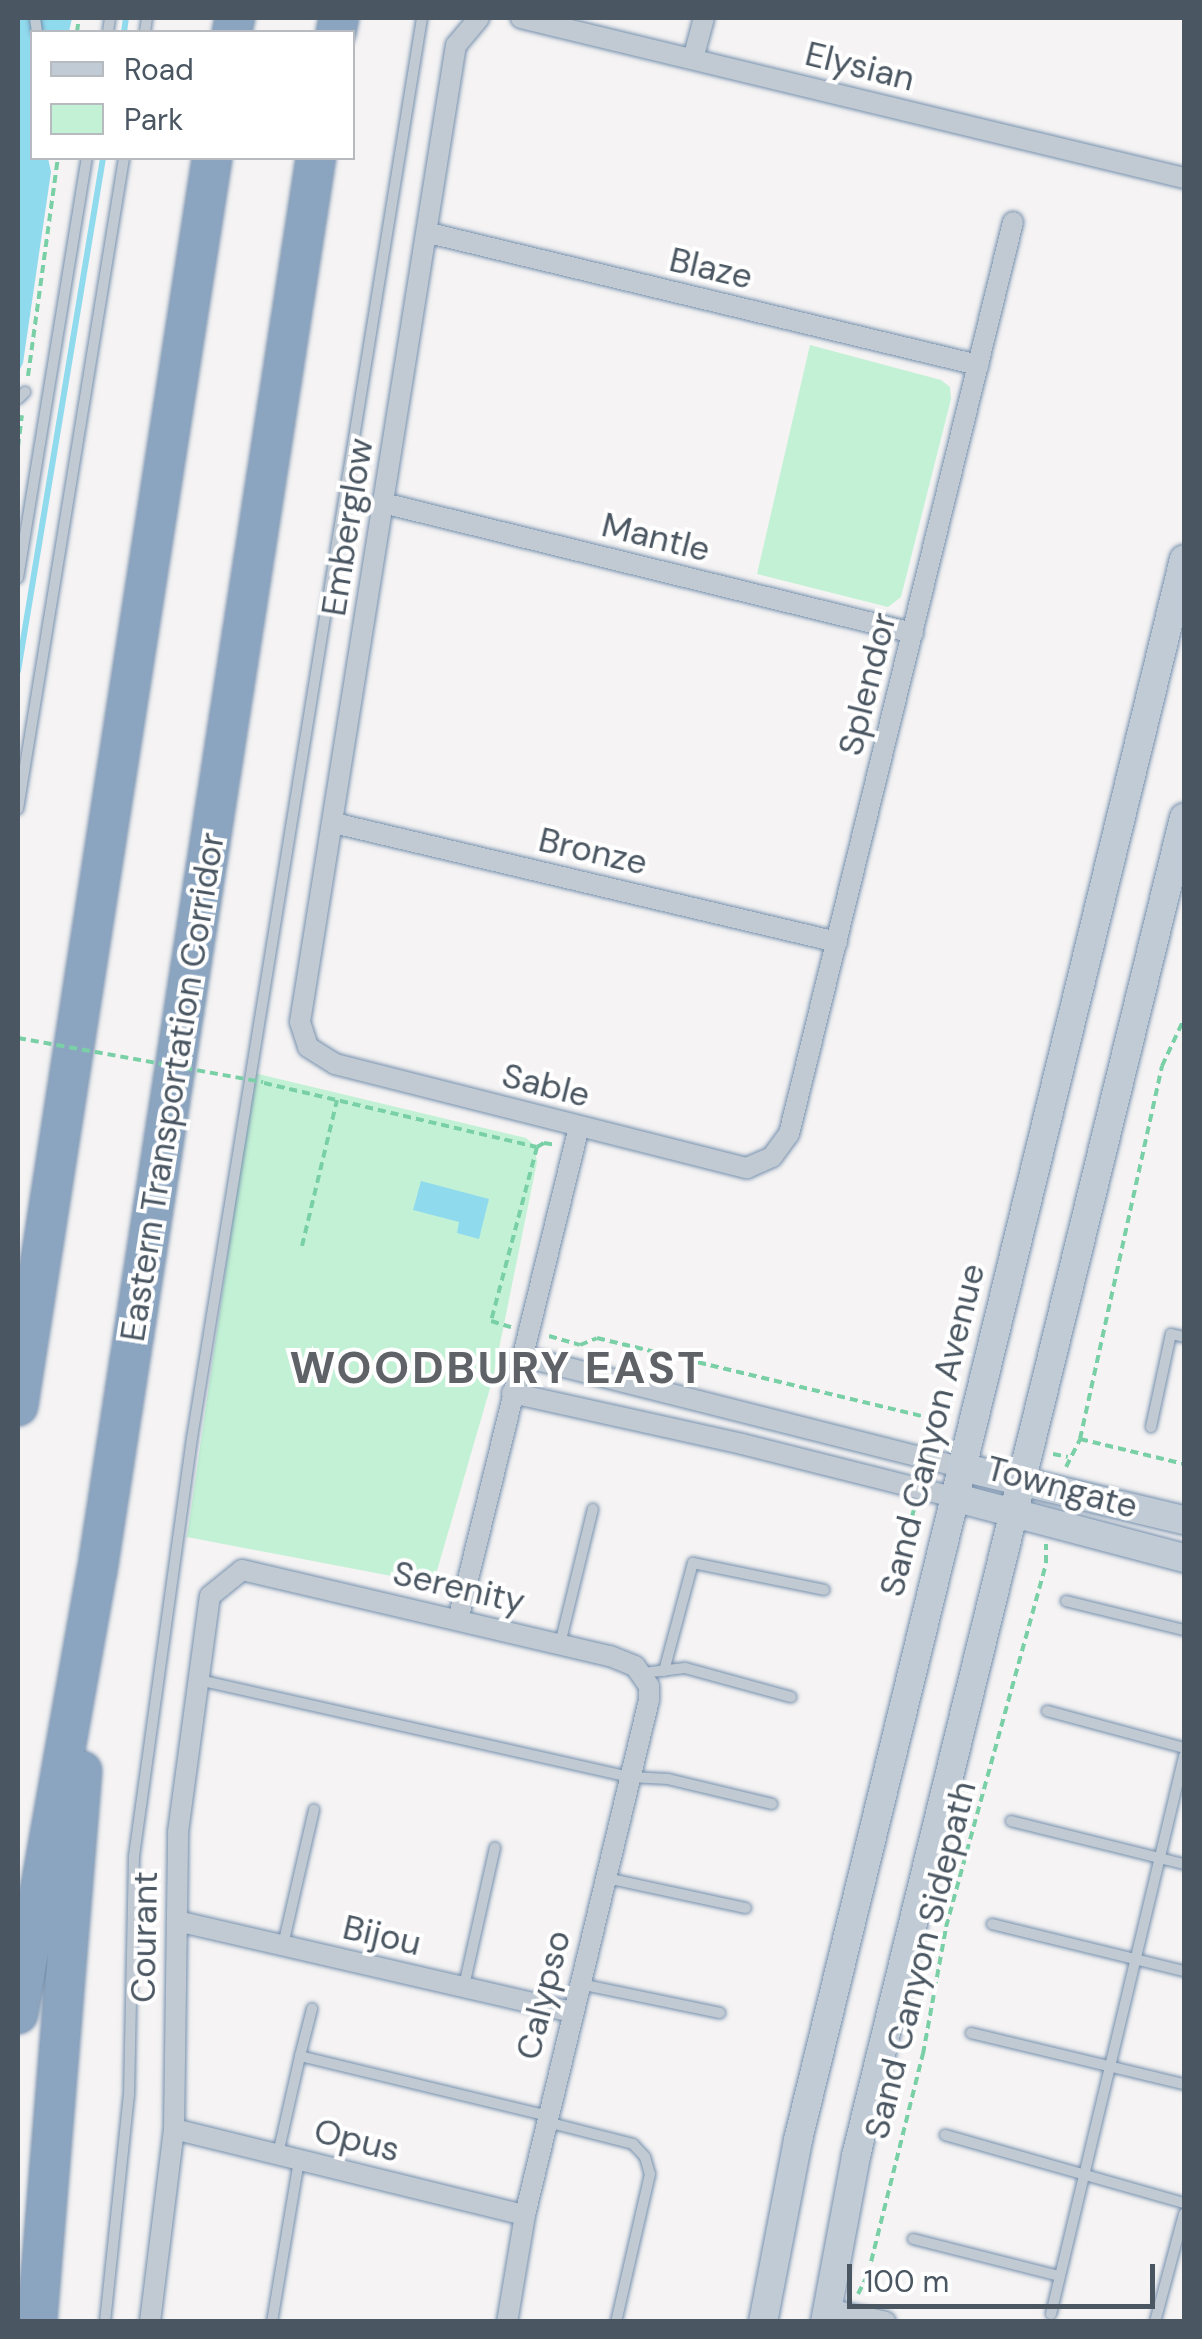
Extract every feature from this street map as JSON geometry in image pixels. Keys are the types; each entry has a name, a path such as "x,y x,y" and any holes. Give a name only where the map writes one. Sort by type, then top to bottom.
{"highway":[{"path":"18,1406 212,160"},
{"name":"Eastern Transportation Corridor","path":"18,2014 96,1572 316,160"},
{"path":"37,2322 96,1572"}],"main road":[{"name":"Sand Canyon Avenue","path":"763,2322 798,2140 1184,560"},
{"path":"836,2315 856,2156 1184,818"},
{"name":"Towngate","path":"961,1467 1184,1520"},
{"name":"Towngate","path":"954,1497 1184,1558"}],"street":[{"name":"Elysian","path":"521,18 1184,178"},
{"path":"693,59 704,18"},
{"name":"Emberglow","path":"308,1047 300,1022 456,45 476,19"},
{"name":"Splendor","path":"772,1157 789,1134 1013,222"},
{"name":"Blaze","path":"429,233 978,365"},
{"name":"Mantle","path":"383,503 914,633"},
{"name":"Bronze","path":"334,823 836,942"},
{"name":"Sable","path":"308,1047 335,1064 747,1168 772,1157"},
{"path":"458,1620 579,1127"},
{"name":"Towngate","path":"522,1356 961,1467"},
{"name":"Towngate","path":"512,1394 742,1444 954,1497"},
{"name":"Serenity","path":"242,1570 610,1656 652,1677"},
{"name":"Courant","path":"150,2322 174,2129 178,1832 210,1596 242,1570"},
{"name":"Calypso","path":"507,2322 525,2215 650,1700 652,1677"},
{"name":"Bijou","path":"177,1921 572,2012"},
{"name":"Opus","path":"174,2129 525,2215"},
{"path":"836,2315 886,2322"}],"lane":[{"path":"105,2322 129,2095 134,1856 192,1438 422,18"},
{"path":"18,578 87,160"},
{"path":"18,809 124,160"},
{"path":"1151,1427 1171,1334 1184,1337"},
{"path":"560,1644 593,1509"},
{"path":"652,1677 693,1563 824,1590"},
{"path":"1066,1601 1184,1630"},
{"path":"652,1677 685,1668 792,1697"},
{"path":"199,1680 630,1777 668,1779 772,1804"},
{"path":"1047,1712 1184,1748"},
{"path":"1051,2314 1088,2176 1184,1756"},
{"path":"283,1946 314,1810"},
{"path":"1011,1821 1184,1864"},
{"path":"464,1987 494,1846"},
{"path":"605,1878 746,1908"},
{"path":"992,1924 1184,1971"},
{"path":"579,1984 720,2014"},
{"path":"278,2154 312,2009"},
{"path":"970,2033 1184,2084"},
{"path":"300,2056 633,2144 645,2157 650,2174 616,2322"},
{"path":"946,2136 1184,2203"},
{"path":"272,2322 299,2159"},
{"path":"1155,2322 1184,2214"},
{"path":"914,2239 1059,2276"}],"path":[{"path":"18,447 22,396 58,160"},
{"path":"1029,1449 1068,1457 1080,1439 1162,1066 1184,1019"},
{"path":"18,1038 313,1091 537,1148 492,1321 505,1326"},
{"path":"302,1246 337,1097"},
{"path":"556,1338 580,1344 597,1338 930,1418 934,1427 969,1436"},
{"path":"1080,1439 1184,1464"},
{"name":"Sand Canyon Sidepath","path":"836,2315 868,2274 923,2054 946,1927 1046,1563 1043,1552"}],"green space":[{"path":"810,345 941,380 950,387 951,399 901,597 888,607 757,574"},
{"path":"254,1073 526,1138 534,1145 537,1162 493,1378 436,1574 423,1582 187,1537"}],"water":[{"path":"18,18 72,18 69,30 30,30 30,160 48,160 51,172 23,363 18,373"},
{"path":"421,1181 489,1199 479,1239 457,1233 459,1222 413,1210"}],"waterway":[{"path":"124,30 126,18"},
{"path":"18,671 103,160"}],"district":[{"name":"WOODBURY EAST","path":"498,1368"}]}
